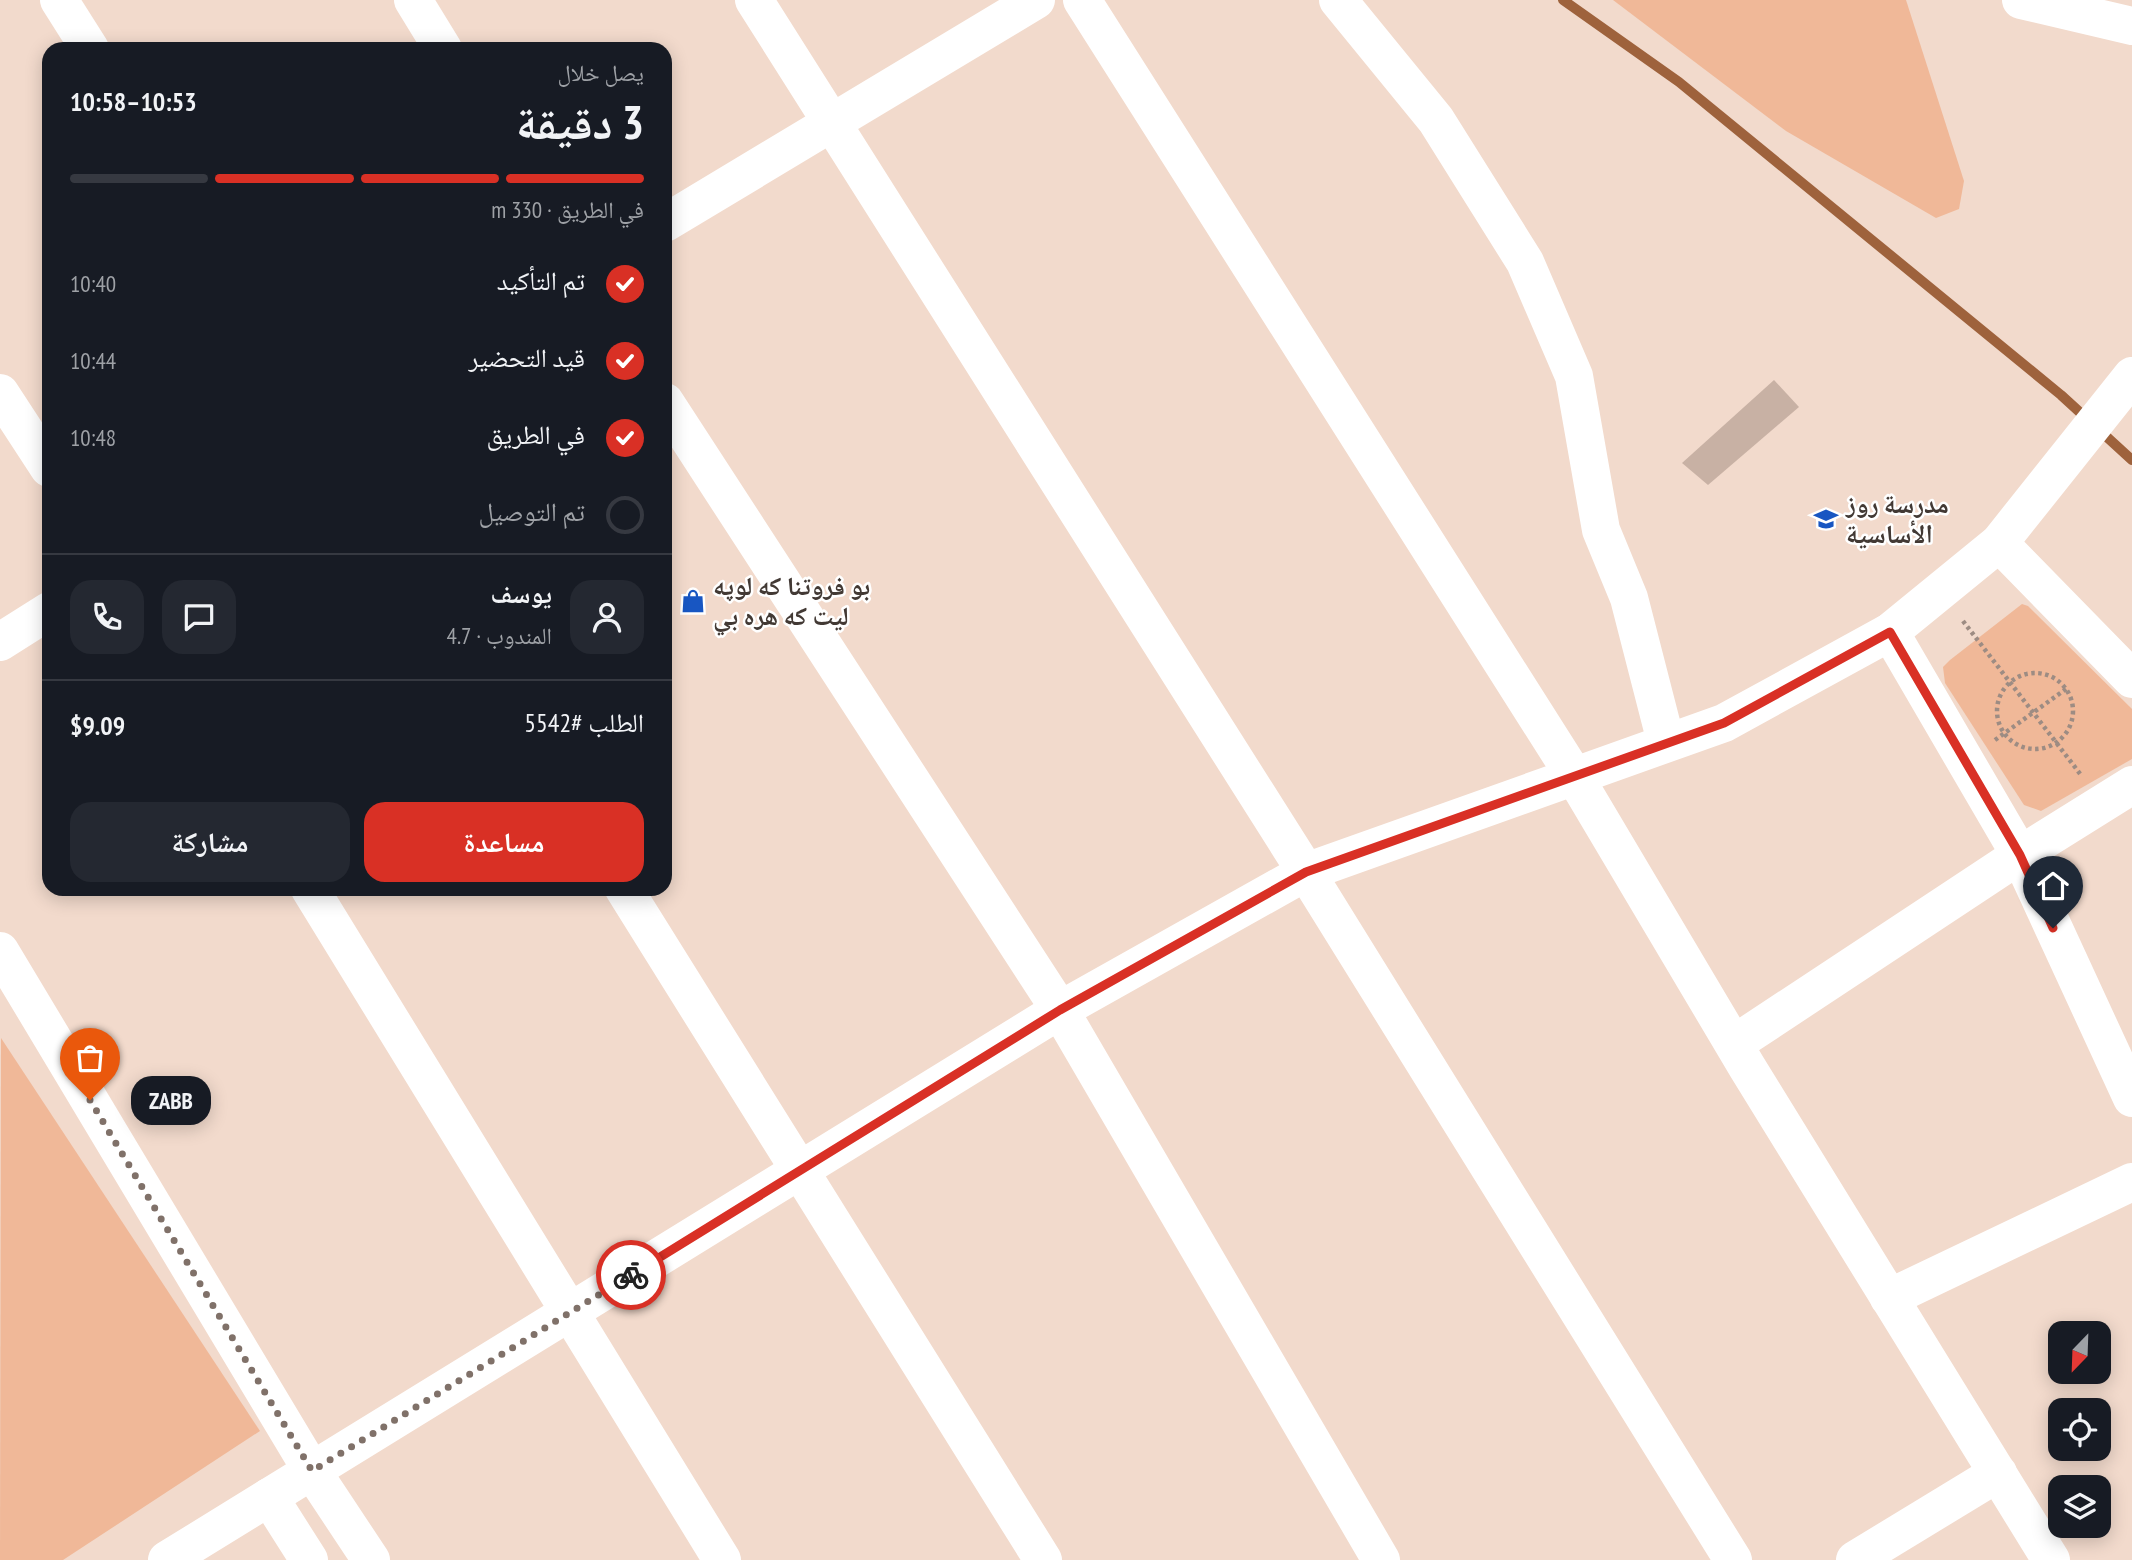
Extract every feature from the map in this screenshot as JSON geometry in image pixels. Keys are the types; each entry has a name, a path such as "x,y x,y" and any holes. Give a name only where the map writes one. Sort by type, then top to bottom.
{"street":[{"path":"59,0 86,42"},
{"path":"413,0 439,42"},
{"path":"754,0 1306,872 1733,1560"},
{"path":"672,219 1036,0"},
{"path":"1082,0 1573,774 1734,1044 2051,1560"},
{"path":"1338,0 1436,120 1525,262 1574,376 1601,530 1629,598 1667,742"},
{"path":"2021,0 2132,26"},
{"path":"167,1560 1060,1010 1306,872 1573,774 1724,723 1890,632 2009,531 2132,376"},
{"path":"0,393 42,457"},
{"path":"672,413 1060,1010 1381,1560"},
{"path":"2009,531 2132,679"},
{"path":"0,642 42,615"},
{"path":"1890,632 2020,855 2132,1098"},
{"path":"1734,1044 2117,794"},
{"path":"314,896 722,1560"},
{"path":"628,896 1044,1560"},
{"path":"2,959 312,1471 371,1560"},
{"path":"1889,1298 2132,1182"},
{"path":"1855,1560 1997,1474"},
{"path":"270,1497 309,1560"}],"path":[{"path":"1940,592 2057,742 2117,794"},
{"path":"2034,673 2057,680 2066,689 2071,699 2071,723 2057,742 2035,750 2023,748 2004,733 1996,712 2003,690 2011,681 2034,673"},
{"path":"1966,761 2066,689"}],"shaded area":[{"path":"1613,0 1906,0 1964,181 1959,209 1936,218 1786,131"},
{"path":"2022,604 2028,606 2132,709 2132,759 2041,811 2024,805 1945,683 1943,667"},
{"path":"1,1038 260,1431 63,1560 0,1560"}],"building":[{"path":"1774,380 1799,407 1708,485 1682,463"}],"waterway":[{"path":"1563,0 1679,82 2061,395 2132,460"}],"way so far":[{"path":"90,1100 312,1471 631,1275"}],"place":[{"name":"مدرسة روز الأساسية","path":"1826,519"},
{"name":"بو فروتنا كه لوپه ليت كه هره بي","path":"693,601"},
{"name":"ZABB","path":"90,1100"}],"route":[{"path":"631,1275 1060,1010 1306,872 1573,774 1724,723 1890,632 2020,855 2053,928"}]}
